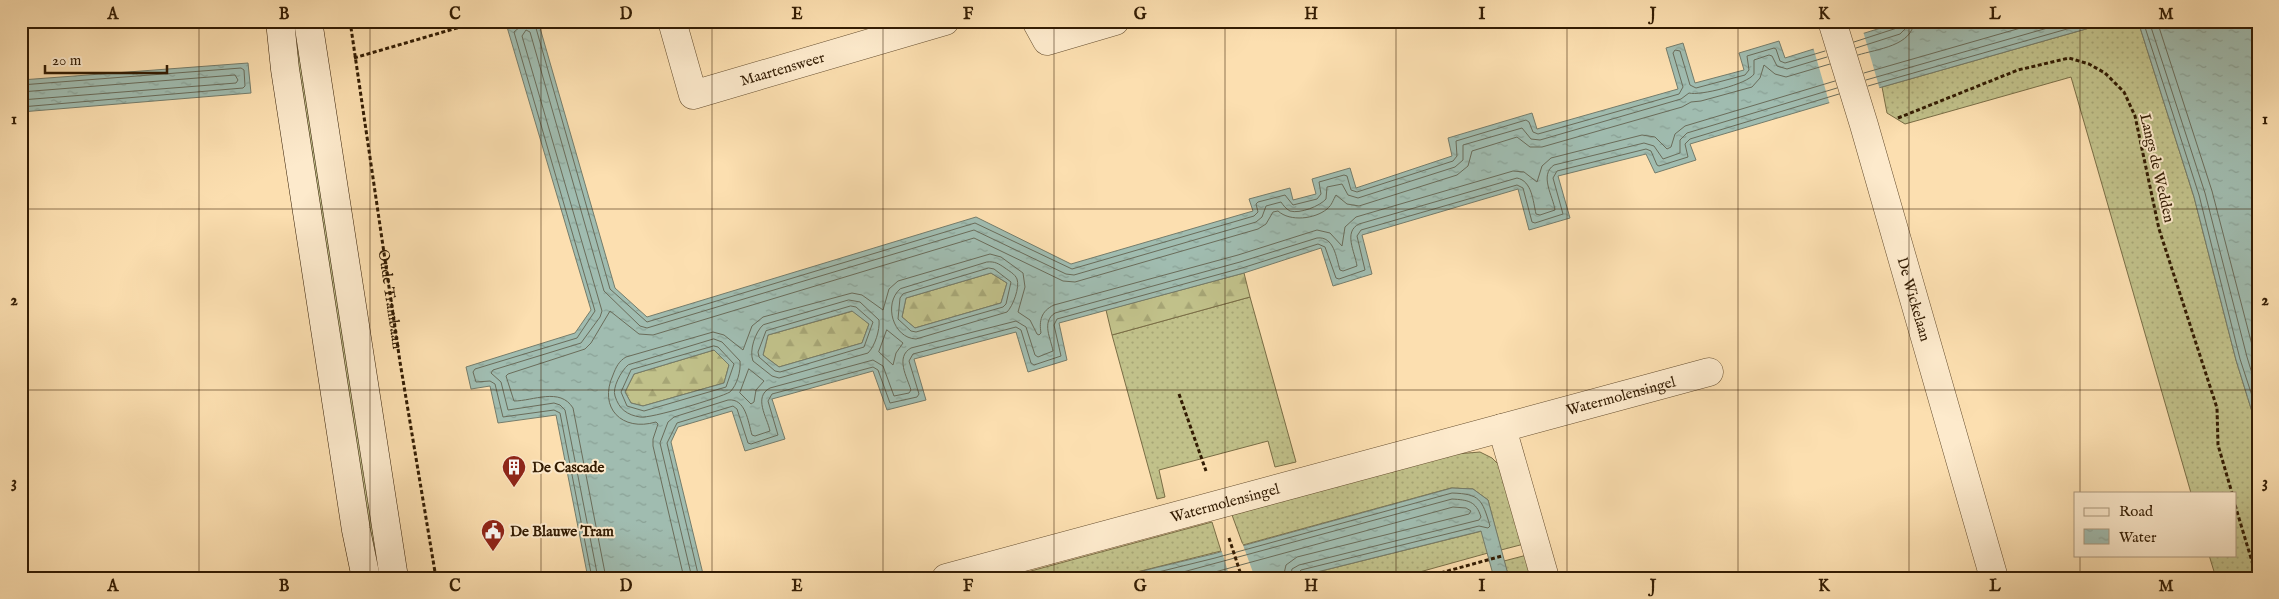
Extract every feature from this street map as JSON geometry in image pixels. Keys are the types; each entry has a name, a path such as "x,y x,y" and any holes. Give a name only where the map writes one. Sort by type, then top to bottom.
{"street":[{"path":"280,21 356,530 366,578"},
{"path":"308,21 394,578"},
{"name":"Maartensweer","path":"672,21 693,95 945,21"},
{"path":"1036,21 1047,41 1115,21"},
{"name":"De Wickelaan","path":"1834,30 1864,126 1994,578"},
{"name":"Watermolensingel","path":"946,578 1708,372"},
{"path":"1502,428 1544,578"}],"path":[{"name":"Oude Trambaan","path":"350,21 402,371 436,578"},
{"path":"354,58 481,21"},
{"name":"Langs de Wedden","path":"1864,126 1903,117 2018,70 2070,58 2106,73 2124,92 2135,116 2159,229 2217,408 2218,445 2232,492"},
{"path":"1179,394 1218,506"},
{"path":"2236,508 2257,578"},
{"path":"1228,535 1242,578"},
{"path":"1422,578 1480,562"}],"green space":[{"path":"289,21 298,21 386,578 377,578"},
{"path":"2114,21 2138,21 2194,197 2236,360 2258,431 2258,578 2216,578 2209,556 2236,556 2236,492 2191,492 2071,77 1905,124 1887,113 1882,87"},
{"path":"991,273 1007,283 1001,303 915,328 902,317 906,298"},
{"path":"1244,273 1250,297 1112,335 1106,310"},
{"path":"1250,297 1296,462 1275,467 1268,441 1159,470 1165,497 1157,499 1112,335"},
{"path":"853,311 869,324 862,343 779,367 763,355 768,335"},
{"path":"714,350 729,365 724,383 643,406 631,403 625,392 634,374"},
{"path":"1480,452 1492,458 1502,468 1524,544 1501,550 1488,500 1473,489 1451,488 1243,545 1232,515 1456,454"},
{"path":"1212,522 1221,551 1113,578 1005,578"},
{"path":"1482,531 1488,553 1398,578 1293,578"},
{"path":"1527,555 1533,578 1509,578 1504,561"}],"water":[{"path":"522,21 538,21 615,288 647,317 976,217 1071,264 1253,211 1249,199 1290,188 1293,200 1316,194 1312,179 1350,168 1356,188 1452,156 1448,138 1532,113 1537,129 1678,89 1666,48 1683,43 1695,83 1744,70 1739,53 1779,41 1785,58 1903,21 2114,21 1690,144 1696,160 1655,173 1646,154 1558,176 1570,218 1529,230 1518,189 1362,235 1372,274 1333,286 1321,248 1244,273 1059,323 1067,360 1028,372 1016,332 914,359 926,400 887,410 873,371 772,399 785,439 745,451 732,411 678,427 671,442 704,578 588,578 556,415 498,423 490,386 471,389 466,367 575,333 591,310 507,27","holes":["991,273 1007,283 1001,303 915,328 902,317 906,298","852,311 869,324 862,343 779,367 763,355 768,335","714,350 729,365 724,383 643,406 631,403 625,392 634,374"]},
{"path":"2138,21 2258,21 2258,431 2236,360 2194,197"},
{"path":"248,63 251,93 21,112 21,80"},
{"path":"1452,488 1473,489 1488,500 1509,578 1494,578 1481,531 1293,578 1113,578 1213,554"}],"pier":[{"path":"1863,31 1880,90 1830,105 1813,47"},
{"path":"1242,543 1255,578 1230,578 1221,549"}],"place":[{"name":"De Cascade","path":"514,488"},
{"name":"De Blauwe Tram","path":"493,552"}]}
